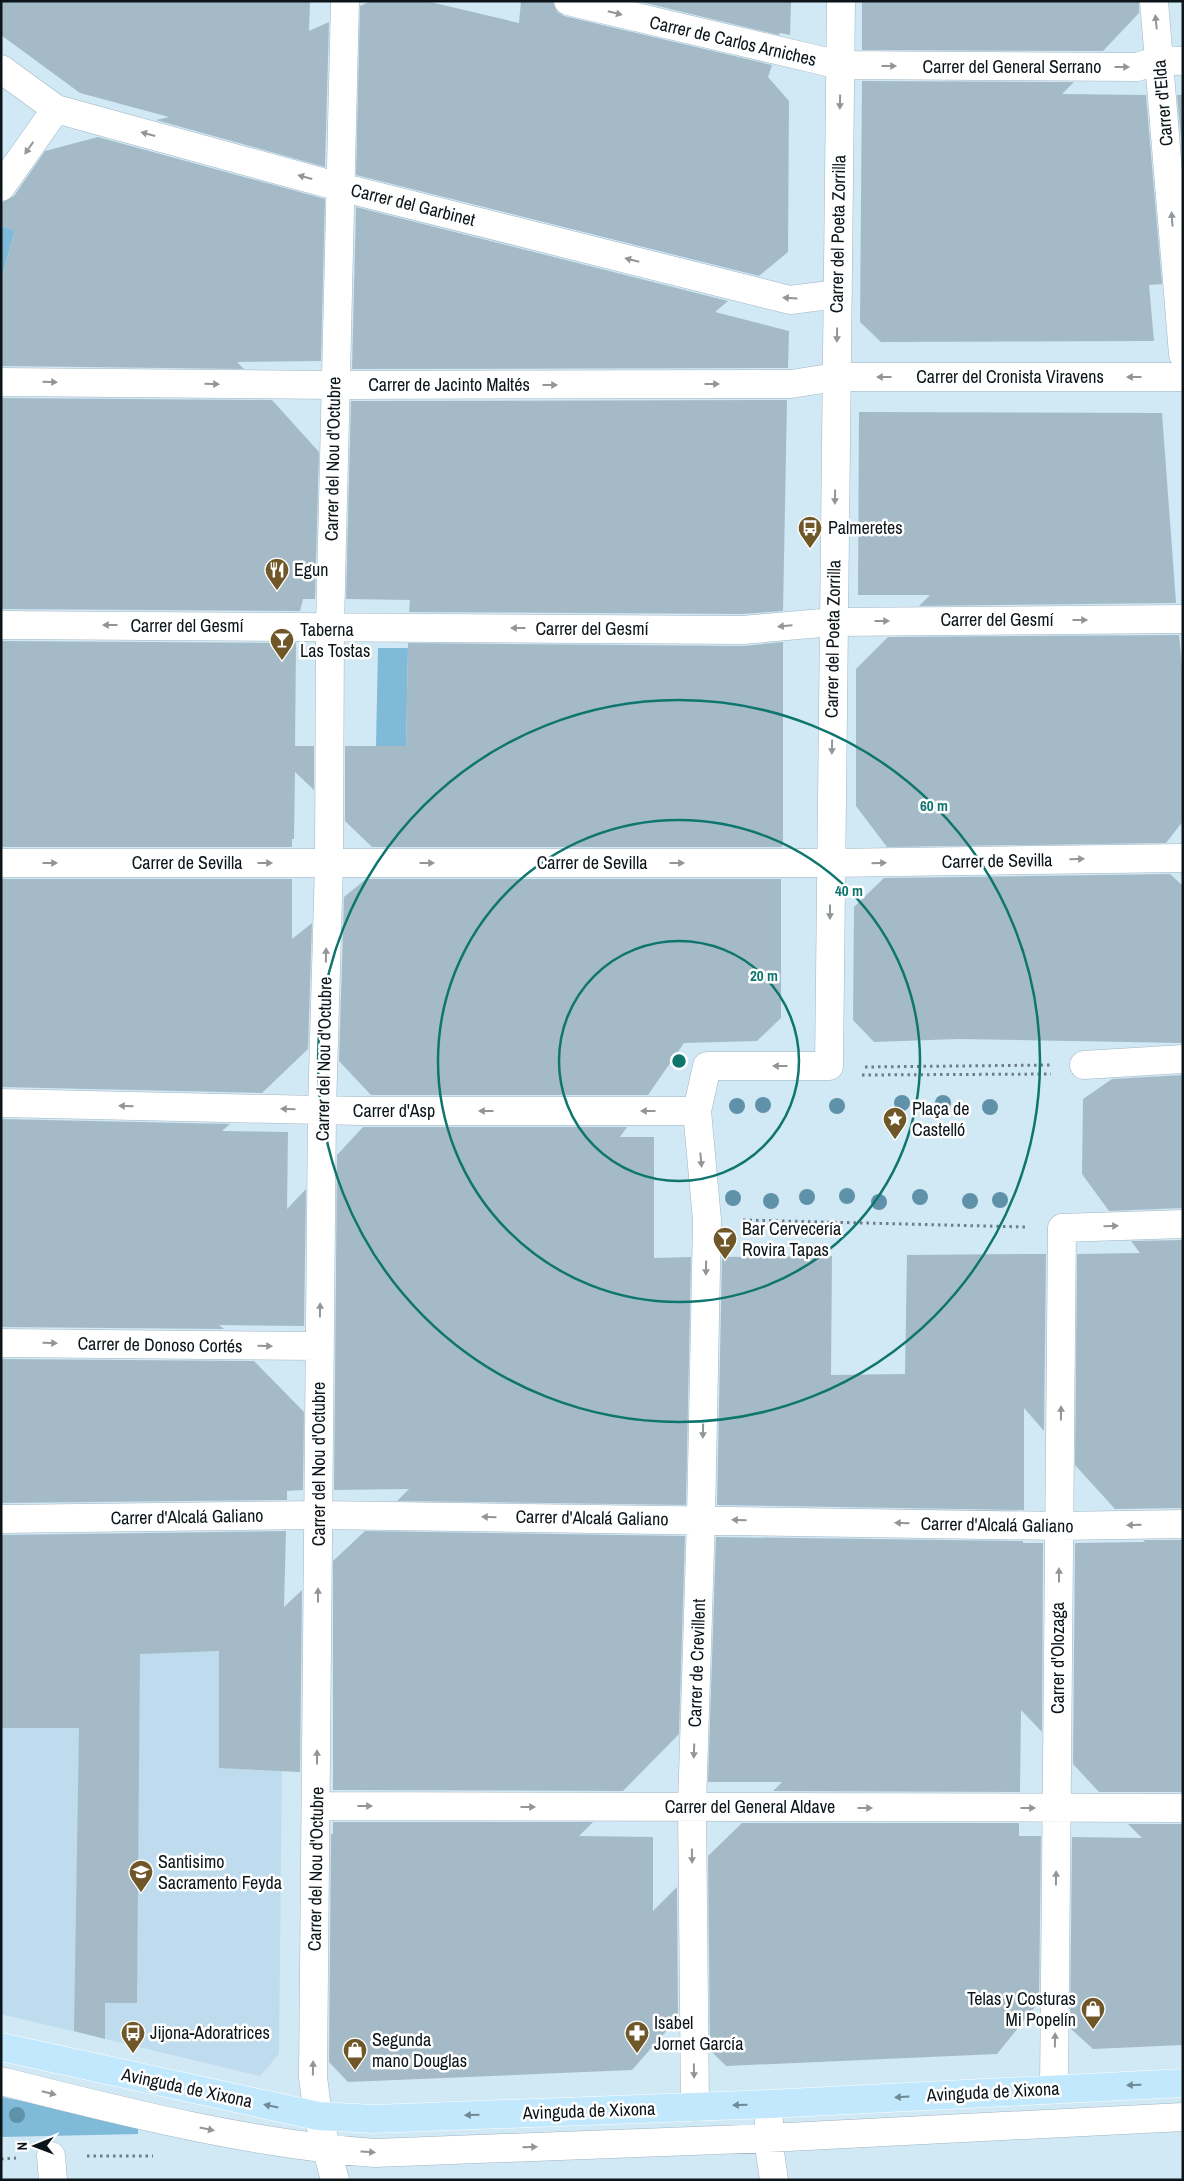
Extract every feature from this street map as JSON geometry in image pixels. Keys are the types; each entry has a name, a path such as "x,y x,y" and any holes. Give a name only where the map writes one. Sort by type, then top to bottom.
{"main road":[{"name":"Avinguda de Xixona","path":"1,2048 318,2116 374,2118 769,2104 1183,2084"}],"street":[{"name":"Carrer del Nou d'Octubre","path":"335,2180 318,2116 313,2077 322,1110 329,863 330,626 345,1"},
{"name":"Carrer de Carlos Arniches","path":"568,1 840,65"},
{"name":"Carrer del Poeta Zorrilla","path":"829,1066 841,1"},
{"name":"Carrer d'Elda","path":"1154,1 1171,61 1183,354"},
{"name":"Carrer del General Serrano","path":"840,65 1137,67 1171,61"},
{"name":"Carrer del Garbinet","path":"1,69 56,109 340,187 790,300 838,294"},
{"path":"1,187 56,109"},
{"name":"Carrer de Jacinto Maltés","path":"1,382 335,386 790,384 836,377"},
{"name":"Carrer del Cronista Viravens","path":"836,377 1183,377"},
{"name":"Carrer del Gesmí","path":"1,625 743,630 833,622 1183,620"},
{"name":"Carrer de Sevilla","path":"1,863 830,863 1183,858"},
{"path":"1084,1065 1183,1059"},
{"path":"707,1220 697,1111 707,1066 829,1066"},
{"name":"Carrer d'Asp","path":"1,1103 322,1110 697,1111"},
{"name":"Carrer de Crevillent","path":"695,2107 692,1807 702,1520 707,1220"},
{"path":"1062,1228 1183,1224"},
{"name":"Carrer d'Olozaga","path":"1054,2089 1062,1228"},
{"name":"Carrer de Donoso Cortés","path":"1,1342 320,1346"},
{"name":"Carrer d'Alcalá Galiano","path":"1,1519 319,1515 1060,1526 1183,1524"},
{"name":"Carrer del General Aldave","path":"316,1806 1183,1808"},
{"name":"Avinguda de Xixona","path":"1,2081 101,2106 221,2132 328,2149 375,2153 768,2138 1183,2117"},
{"path":"769,2104 768,2138 774,2180"}],"path":[{"path":"829,1066 1084,1065"},
{"path":"829,1066 845,1076 1054,1074"},
{"path":"707,1220 1062,1228"},
{"path":"1,2159 52,2168 155,2156"}],"shaded area":[{"path":"1,226 15,230 1,281"},
{"path":"378,648 408,648 406,746 376,746"},
{"name":"Santisimo Sacramento Feyda","path":"63,1577 190,1652 283,1650 279,2054 260,2076 1,2014 1,1728"},
{"path":"1,2097 138,2124 138,2134 1,2137"}],"building":[{"path":"1,1 310,1 309,31 329,22 325,167 156,120 169,117 80,93 1,35"},
{"path":"371,1 426,1 519,23 521,1 553,1 557,12 564,16 772,65 768,77 789,101 788,252 759,276 356,175 360,6"},
{"path":"637,1 791,1 790,35 780,33 779,35"},
{"path":"862,1 1139,1 1139,13 1103,51 862,50"},
{"path":"862,81 1074,82 1062,94 1146,95 1162,284 1149,285 1154,341 881,342 860,322"},
{"path":"1177,95 1183,95 1183,160"},
{"path":"98,137 325,199 321,361 237,362 244,369 1,366 1,281 15,230 1,226 1,203 14,196 45,151"},
{"path":"356,207 728,301 715,312 789,331 788,368 352,369"},
{"path":"1,398 272,400 319,452 315,599 303,599 300,611 1,609"},
{"path":"787,400 783,611 742,614 409,612 410,600 346,599 351,401"},
{"path":"859,412 1162,413 1176,603 919,606 930,595 858,595"},
{"path":"1179,635 1183,679 1183,821 1166,843 887,847 856,806 856,669 888,637"},
{"path":"1,641 296,643 295,746 314,746 314,790 295,772 294,839 292,839 292,847 1,847"},
{"path":"783,642 782,847 372,847 345,821 345,746 406,746 408,643 743,646"},
{"path":"1170,874 1183,886 1183,1043 958,1039 874,1042 853,1020 854,907 884,878"},
{"path":"1,879 292,879 292,939 312,923 308,1049 262,1093 1,1087"},
{"path":"366,879 781,879 781,1018 757,1041 684,1043 648,1095 371,1095 339,1061 344,897"},
{"path":"1183,1075 1183,1208 1109,1211 1082,1174 1083,1099 1112,1079"},
{"path":"1,1119 230,1124 222,1131 288,1132 287,1209 306,1189 304,1326 219,1325 224,1329 1,1327"},
{"path":"363,1127 627,1127 620,1137 654,1137 654,1258 691,1257 686,1505 397,1501 409,1489 334,1490 337,1155"},
{"path":"1183,1240 1183,1508 1115,1509 1075,1465 1077,1254 1140,1253 1131,1241"},
{"path":"1046,1254 1044,1431 1024,1408 1024,1510 717,1505 722,1257 832,1256 831,1375 905,1374 907,1255"},
{"path":"1,1359 254,1361 304,1412 303,1490 287,1491 287,1500 1,1503"},
{"path":"286,1531 284,1607 302,1590 300,1772 219,1768 219,1651 140,1654 137,2003 105,2003 105,2039 74,2031 79,1728 1,1728 1,1535"},
{"path":"365,1531 685,1536 679,1734 623,1791 333,1790 333,1561"},
{"path":"716,1537 1023,1541 1023,1543 1043,1543 1042,1732 1021,1710 1020,1792 773,1791 782,1782 708,1782"},
{"path":"1143,1540 1183,1540 1183,1792 1099,1792 1073,1764 1075,1543 1145,1542"},
{"path":"333,1822 593,1822 579,1836 653,1837 653,1911 677,1887 678,2018 632,2070 348,2082 329,2062 331,1834 333,1834"},
{"path":"742,1823 1019,1823 1019,1836 1041,1836 1039,2002 997,2054 726,2066 710,2050 708,1856"},
{"path":"1128,1824 1183,1824 1183,2045 1093,2049 1070,2028 1072,1837 1142,1838"}],"place":[{"name":"Palmeretes","path":"810,549"},
{"name":"Egun","path":"277,591"},
{"name":"Taberna Las Tostas","path":"282,661"},
{"name":"Plaça de Castelló","path":"895,1140"},
{"name":"Bar Cervecería Rovira Tapas","path":"725,1260"},
{"name":"Santisimo Sacramento Feyda","path":"141,1893"},
{"name":"Telas y Costuras Mi Popelín","path":"1093,2030"},
{"name":"Jijona-Adoratrices","path":"133,2054"},
{"name":"Isabel Jornet García","path":"637,2054"},
{"name":"Segunda mano Douglas","path":"355,2071"}]}
